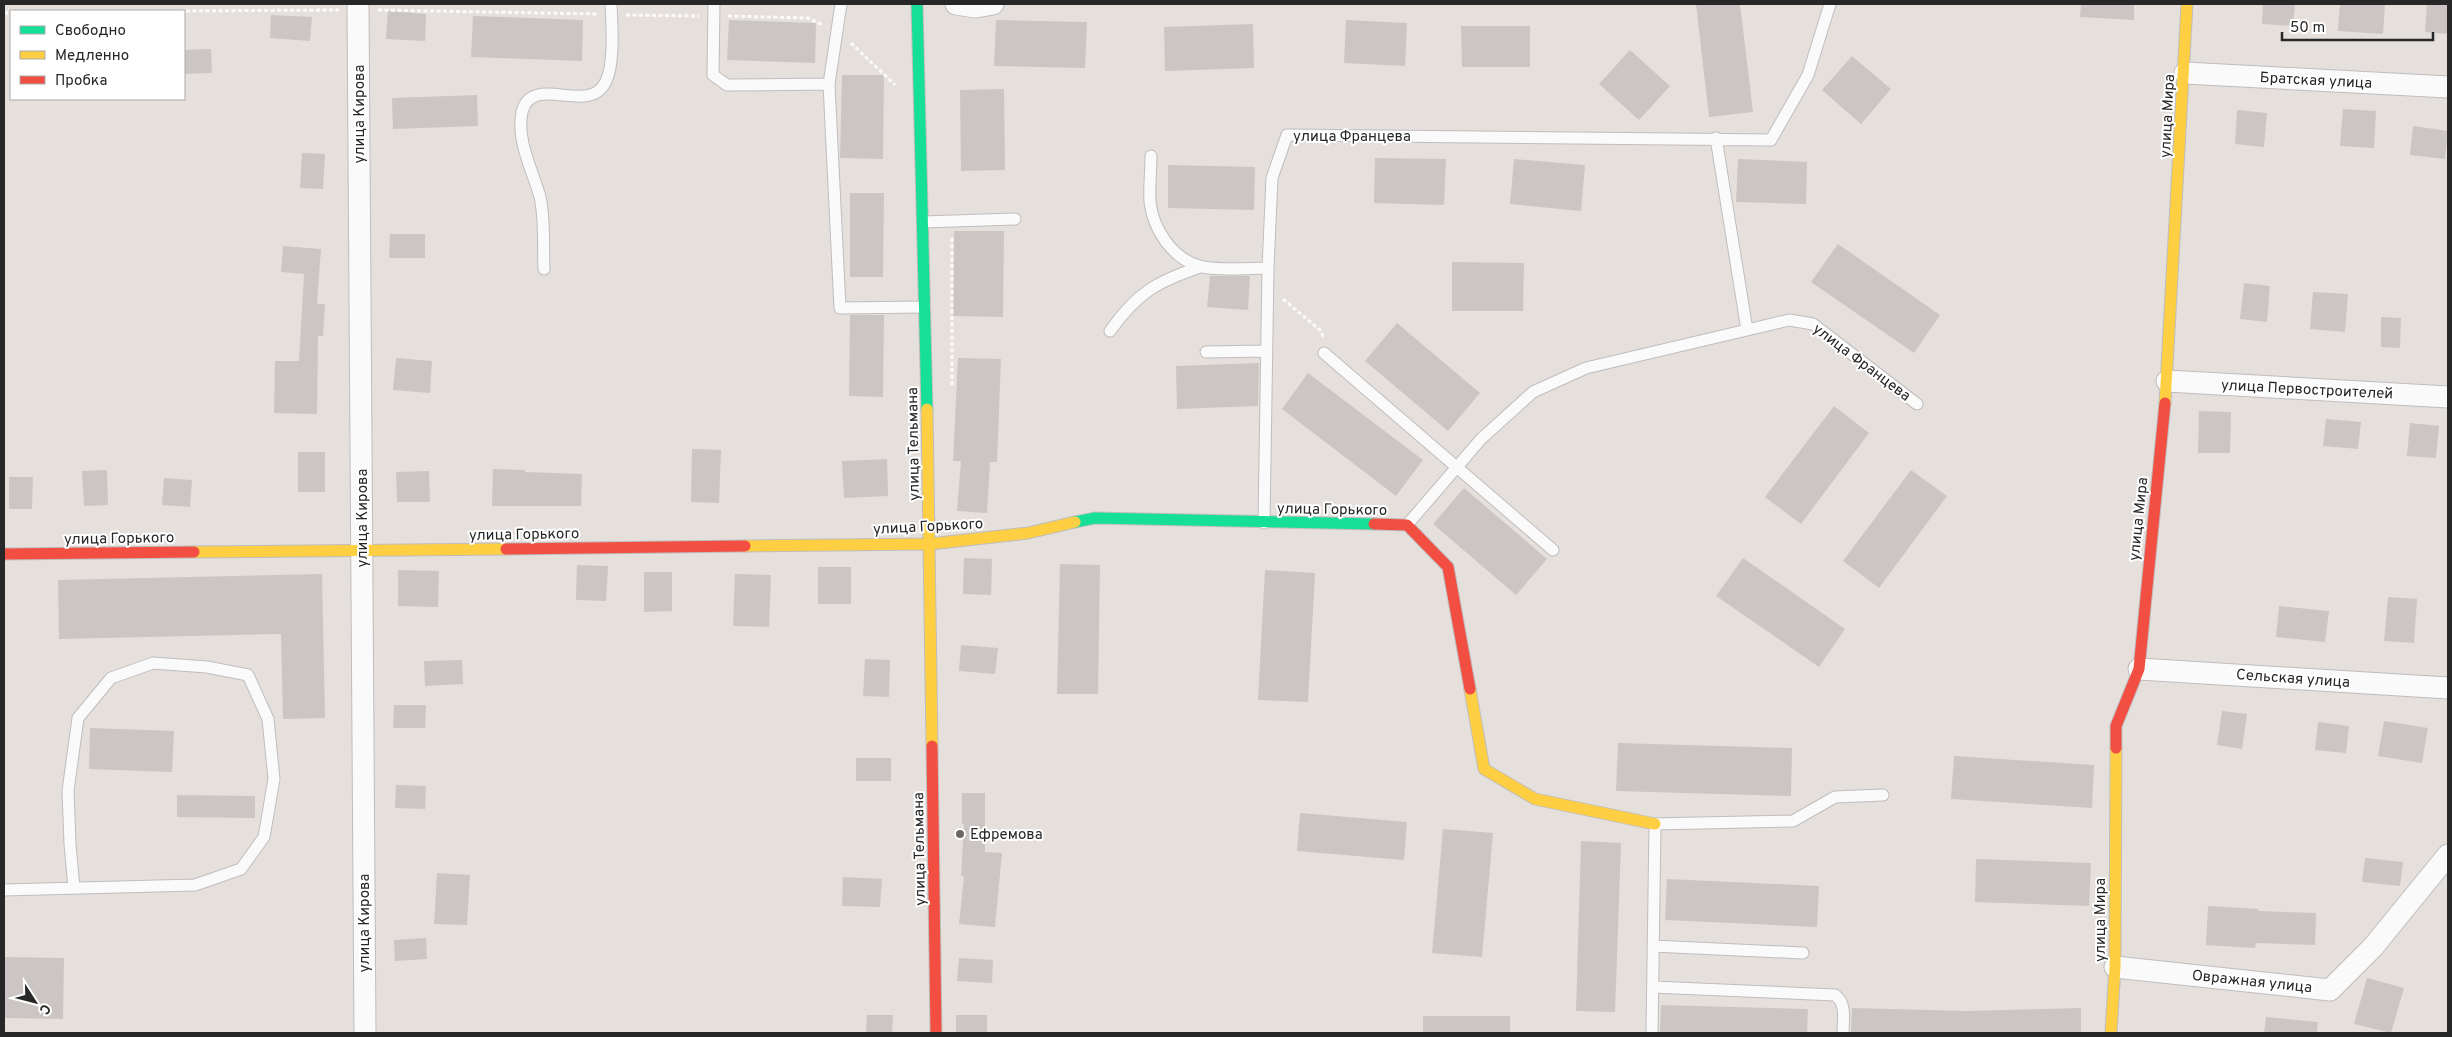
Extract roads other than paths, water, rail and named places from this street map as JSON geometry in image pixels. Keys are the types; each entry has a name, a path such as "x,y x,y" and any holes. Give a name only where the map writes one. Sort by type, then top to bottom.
{"street":[{"name":"улица Тельмана","path":"917,4 930,544 936,1033"},
{"path":"956,4 976,7 993,4"},
{"name":"улица Мира","path":"2111,1033 2115,966 2116,726 2139,669 2167,381 2185,73 2187,4"},
{"name":"улица Кирова","path":"358,7 365,1033"},
{"name":"Братская улица","path":"2185,73 2448,87"},
{"name":"улица Первостроителей","path":"2167,381 2448,397"},
{"name":"улица Горького","path":"4,554 930,544 1028,533 1095,518 1407,525 1448,566 1484,769 1535,799 1655,824"},
{"name":"Сельская улица","path":"2139,669 2448,688"},
{"name":"Овражная улица","path":"2115,966 2330,990 2373,947 2448,855"}],"lane":[{"path":"714,4 714,75 727,85 829,84"},
{"path":"842,4 829,84 840,308 925,308"},
{"name":"улица Францева","path":"1264,523 1266,351 1272,178 1287,135 1771,140 1808,75 1830,4"},
{"path":"544,269 540,198 530,169 522,132 522,112 528,99 537,94 584,97 598,93 606,83 610,69 611,9"},
{"path":"1716,138 1747,330"},
{"path":"1151,156 1150,202 1154,219 1166,242 1181,258 1200,267"},
{"path":"923,222 1015,219"},
{"path":"1110,331 1123,313 1143,293 1167,278 1200,267 1268,268"},
{"name":"улица Францева","path":"1407,525 1481,439 1533,392 1586,368 1789,320 1813,324 1917,404"},
{"path":"1206,352 1266,351"},
{"path":"1324,353 1553,550"},
{"path":"4,890 195,885 241,869 264,837 274,779 268,719 248,675 207,667 153,663 111,678 78,718 68,791 74,888"},
{"path":"1652,1033 1655,824 1794,821 1835,797 1883,795"},
{"path":"1653,946 1803,953"},
{"path":"1653,987 1835,995 1842,1000 1843,1033"}],"place":[{"name":"Ефремова","path":"960,834"}]}
